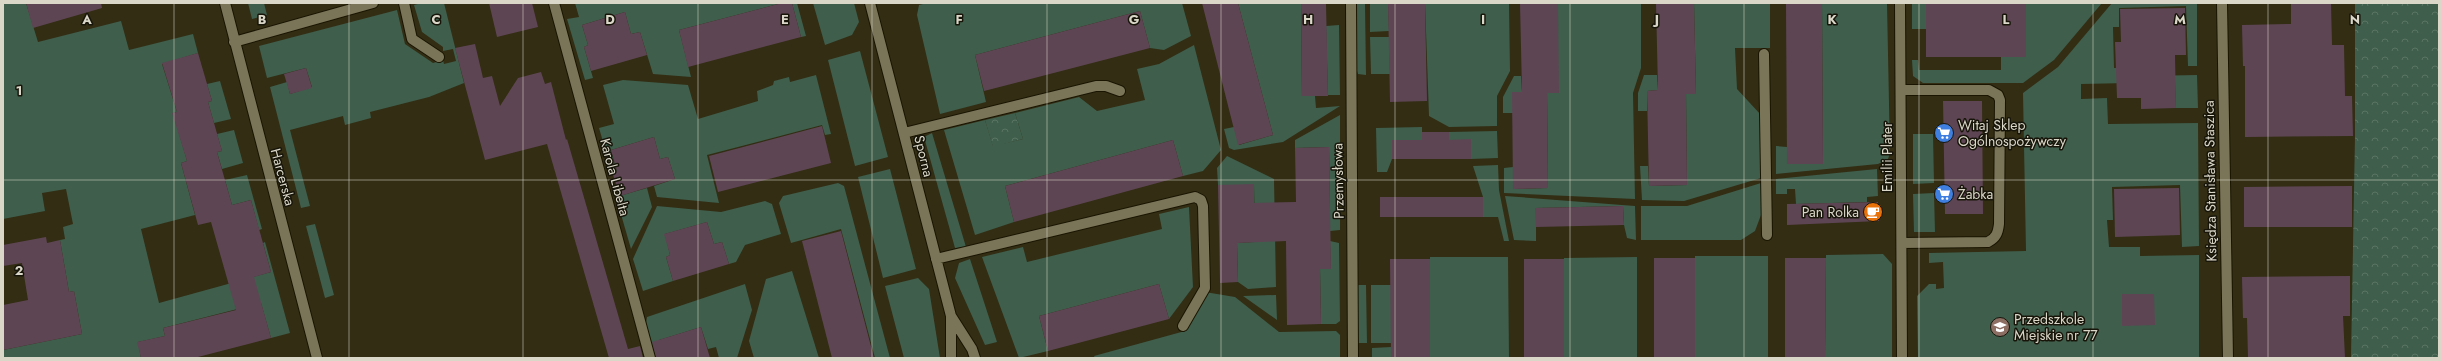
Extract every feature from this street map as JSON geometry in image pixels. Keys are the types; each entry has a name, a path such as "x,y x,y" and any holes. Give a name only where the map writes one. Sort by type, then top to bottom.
{"street":[{"name":"Harcerska","path":"225,3 317,358"},
{"path":"234,42 373,3"},
{"path":"404,3 412,38 439,57"},
{"name":"Karola Libelta","path":"554,3 650,358"},
{"name":"Sporna","path":"870,3 951,316 951,358"},
{"name":"Przemysłowa","path":"1351,3 1353,358"},
{"name":"Emilii Plater","path":"1900,3 1902,90 1900,233 1902,243 1902,358"},
{"name":"Księdza Stanisława Staszica","path":"2222,3 2228,358"},
{"path":"1764,54 1767,235"},
{"path":"904,133 1096,86 1106,86 1120,91"},
{"path":"1902,90 1989,90 1998,95 2000,100 1999,224 1998,232 1994,239 1988,242 1902,243"},
{"path":"936,260 1195,197 1201,200 1203,206 1205,288 1183,326"},
{"name":"Sporna","path":"951,316 972,349 975,358"}],"green space":[{"path":"3,3 26,3 38,42 121,21 129,50 193,34 198,53 162,64 177,112 173,113 187,161 181,163 195,215 141,229 159,303 271,272 263,243 265,242 290,333 271,338 261,303 163,328 165,336 138,342 141,358 3,358 3,350 82,334 74,291 69,292 60,240 65,239 63,227 73,224 66,189 42,193 45,211 3,219"},
{"path":"248,3 264,3 267,15 252,19"},
{"path":"421,3 444,3 464,83 429,97 370,112 371,118 345,125 343,116 290,130 310,206 301,208 270,87 287,82 290,94 312,87 306,68 267,78 259,46 397,10 405,44 433,63 443,60 444,64 456,61 453,49 443,51 443,47 422,32 414,5"},
{"path":"575,3 782,3 679,30 691,77 653,74 640,32 631,34 625,12 582,25 588,45 584,47 593,78 585,80 567,19 579,17"},
{"path":"792,3 797,3 806,36 801,37"},
{"path":"813,3 854,3 859,22 852,35 825,45"},
{"path":"927,3 1182,3 1191,36 1164,50 1150,48 1140,11 975,55 986,102 940,114 917,15 919,5"},
{"path":"1238,3 1301,3 1302,96 1315,96 1316,108 1340,106 1283,142 1234,150 1229,148 1224,129 1234,127 1239,145 1273,135"},
{"path":"1356,3 1365,3 1366,75 1358,74 1357,71"},
{"path":"1370,3 1388,3 1389,31 1370,32"},
{"path":"1425,3 1509,3 1510,71 1497,96 1497,126 1449,127 1429,116"},
{"path":"1558,3 1641,3 1641,68 1633,93 1635,199 1504,193 1504,168 1513,167 1514,189 1548,188 1547,93"},
{"path":"1694,3 1770,3 1770,48 1735,48 1737,89 1761,115 1761,178 1684,201 1642,200 1640,166 1648,166 1649,186 1687,185 1686,94 1696,94"},
{"path":"1822,3 1887,3 1890,153 1888,159 1878,164 1776,174 1776,146 1787,147 1787,164 1823,164"},
{"path":"1912,3 1926,3 1926,29 1912,29"},
{"path":"2026,3 2102,3 2054,60 2023,83 1923,83 1913,76 1912,60 1918,60 1919,70 2001,70 2001,57 2026,57 2026,29 2018,28"},
{"path":"2112,3 2197,3 2197,66 2188,66 2186,6 2119,8 2119,27 2113,27 2114,68 2145,67 2145,76 2197,75 2198,108 2176,108 2175,82 2081,84 2081,99 2107,98 2108,124 2198,123 2199,246 2182,247 2180,185 2112,187 2113,220 2107,220 2109,247 2140,247 2140,256 2199,255 2199,358 1918,358 1917,296 1929,284 1936,284 1936,289 1944,288 1943,262 1929,263 1929,253 2026,251 2023,93 2058,67"},
{"path":"2355,3 2439,3 2439,358 2351,358 2355,136"},
{"path":"1339,25 1340,95 1328,95 1326,26"},
{"path":"1370,37 1389,37 1390,74 1371,74"},
{"path":"1194,45 1221,150 1203,171 1183,176 1173,140 1005,186 1014,222 975,235 944,130 985,120 993,146 1023,139 1015,113 1079,97 1097,111 1145,100 1137,69 1159,64"},
{"path":"860,51 888,157 855,166 828,60"},
{"path":"816,75 831,134 825,135 822,125 707,155 719,203 657,197 654,186 675,179 668,157 660,159 654,137 611,150 617,171 612,172 599,128 614,124 603,85 623,80 688,85 698,119 758,101 757,91 773,85 774,81 789,77 790,82"},
{"path":"1644,75 1657,75 1658,90 1647,91 1647,111 1638,111 1638,93"},
{"path":"1514,76 1521,76 1522,92 1513,113 1503,113 1503,97"},
{"path":"220,81 231,119 214,123 208,102 212,101 207,84"},
{"path":"1015,113 1023,139 993,147 985,120"},
{"path":"1340,115 1340,230 1330,231 1329,147 1295,148 1295,140"},
{"path":"1422,127 1422,140 1392,140 1392,159 1387,172 1377,172 1376,128"},
{"path":"234,130 243,163 222,169 217,152 222,151 217,134"},
{"path":"1497,131 1498,158 1471,159 1471,140 1449,140 1449,132"},
{"path":"932,133 966,247 955,248 924,137"},
{"path":"1913,134 1933,134 1934,183 1913,184"},
{"path":"1227,156 1274,179 1276,287 1248,289 1238,282 1237,243 1255,242 1254,185 1218,185 1217,168"},
{"path":"1498,165 1499,190 1509,241 1504,241 1498,217 1483,217 1483,197 1473,166"},
{"path":"890,169 916,269 883,278 858,177"},
{"path":"1877,169 1878,196 1867,197 1867,202 1796,204 1795,189 1787,189 1787,194 1776,194 1776,179"},
{"path":"247,175 262,229 259,230 251,200 232,205 225,180"},
{"path":"838,183 844,186 890,358 875,358 841,229 791,243 779,203 783,196"},
{"path":"1761,183 1761,215 1755,231 1741,240 1641,240 1641,206 1687,206"},
{"path":"647,188 652,207 631,249 616,197"},
{"path":"1934,193 1935,232 1914,232 1913,194"},
{"path":"1505,196 1635,206 1636,240 1627,238 1624,225 1623,206 1536,208 1536,241 1514,240"},
{"path":"765,201 772,204 781,234 745,245 736,262 729,264 722,242 714,244 707,222 665,234 670,255 666,257 673,281 643,291 633,259 657,206 721,212"},
{"path":"1189,207 1193,287 1169,319 1159,284 1039,316 1048,351 1019,358 982,257 1023,247 1027,262 1162,229 1159,214"},
{"path":"315,224 334,295 325,298 306,226"},
{"path":"1330,241 1339,243 1340,321 1336,324 1321,324 1320,269 1331,269"},
{"path":"1883,254 1892,264 1892,358 1825,358 1826,255"},
{"path":"1695,256 1768,256 1768,358 1695,358"},
{"path":"1430,257 1508,257 1509,358 1430,358"},
{"path":"1637,257 1637,358 1564,358 1564,258"},
{"path":"970,259 997,342 985,345 955,278 959,263"},
{"path":"792,271 819,358 754,358 749,341 766,279"},
{"path":"918,278 929,289 940,358 904,358 885,286"},
{"path":"745,284 752,310 737,358 719,358 716,347 708,349 701,327 659,340 664,358 656,358 646,323 647,317"},
{"path":"1358,285 1366,285 1367,343 1358,343"},
{"path":"1371,285 1391,285 1391,343 1371,343"},
{"path":"1205,292 1235,297 1279,332 1336,331 1340,335 1340,358 1095,358 1094,356 1185,331"},
{"path":"1276,295 1277,320 1243,296"},
{"path":"1391,347 1391,358 1372,358 1372,348"}],"building":[{"path":"26,3 101,3 102,8 33,28"},
{"path":"489,3 532,3 538,27 497,37"},
{"path":"782,3 792,3 801,37 688,67 679,30"},
{"path":"1202,3 1238,3 1273,135 1238,145"},
{"path":"1301,3 1326,3 1328,96 1302,96"},
{"path":"1388,3 1425,3 1427,101 1390,102"},
{"path":"1520,3 1558,3 1559,93 1547,93 1548,188 1513,189 1512,92 1522,92"},
{"path":"1656,3 1694,3 1696,94 1686,94 1687,185 1649,186 1647,91 1658,90"},
{"path":"1786,3 1822,3 1823,164 1787,164"},
{"path":"1926,3 2026,3 2026,57 1926,57"},
{"path":"2291,3 2331,3 2332,45 2344,45 2345,96 2352,96 2353,136 2245,137 2245,66 2243,66 2242,25 2291,24"},
{"path":"2185,8 2186,55 2175,55 2176,108 2141,109 2141,98 2117,98 2115,42 2121,42 2120,9"},
{"path":"1140,11 1150,48 984,91 975,55"},
{"path":"625,12 631,34 640,32 647,55 591,71 584,47 588,45 582,25"},
{"path":"475,44 483,78 492,76 500,106 518,78 541,72 545,84 551,82 566,140 567,139 628,349 640,346 643,358 609,358 547,144 485,160 455,48"},
{"path":"198,53 212,101 208,102 222,151 217,152 232,205 251,200 271,272 254,277 271,338 194,358 141,358 137,342 165,336 163,328 236,310 211,222 198,225 181,163 187,161 172,113 177,112 162,63"},
{"path":"306,68 312,88 290,94 284,74"},
{"path":"1943,101 1982,101 1983,214 1945,214"},
{"path":"822,126 831,163 718,192 709,156"},
{"path":"1422,132 1449,132 1449,140 1471,139 1471,159 1392,159 1392,140 1422,140"},
{"path":"654,137 660,159 668,157 675,179 620,196 612,172 617,171 611,150"},
{"path":"1173,140 1183,176 1014,222 1005,186"},
{"path":"1329,147 1331,269 1320,269 1321,324 1287,325 1286,241 1237,243 1238,282 1220,283 1218,185 1254,184 1254,203 1296,202 1295,148"},
{"path":"2352,186 2352,227 2244,227 2244,187"},
{"path":"2179,188 2180,235 2115,237 2114,189"},
{"path":"1380,197 1483,197 1483,217 1380,217"},
{"path":"1878,202 1879,221 1787,225 1787,204"},
{"path":"1623,206 1624,225 1536,227 1535,208"},
{"path":"707,222 714,244 722,242 729,264 673,281 666,257 670,255 664,234"},
{"path":"841,231 874,358 832,358 802,241"},
{"path":"46,237 47,243 60,240 69,292 74,291 82,334 3,350 3,305 28,300 22,263 3,266 3,245"},
{"path":"1654,258 1695,258 1695,358 1654,358"},
{"path":"1785,258 1826,258 1825,358 1785,358"},
{"path":"1390,259 1430,259 1430,358 1391,358"},
{"path":"1524,259 1564,259 1564,358 1524,358"},
{"path":"2350,276 2350,316 2343,316 2345,358 2248,358 2247,318 2243,318 2242,277"},
{"path":"1159,284 1169,319 1048,351 1039,316"},
{"path":"2122,294 2154,294 2155,325 2122,326"},
{"path":"701,327 710,358 656,358 652,342"}],"place":[{"name":"Witaj Sklep Ogólnospożywczy","path":"1944,133"},
{"name":"Żabka","path":"1944,194"},
{"name":"Pan Rolka","path":"1873,212"},
{"name":"Przedszkole Miejskie nr 77","path":"2000,327"}]}
